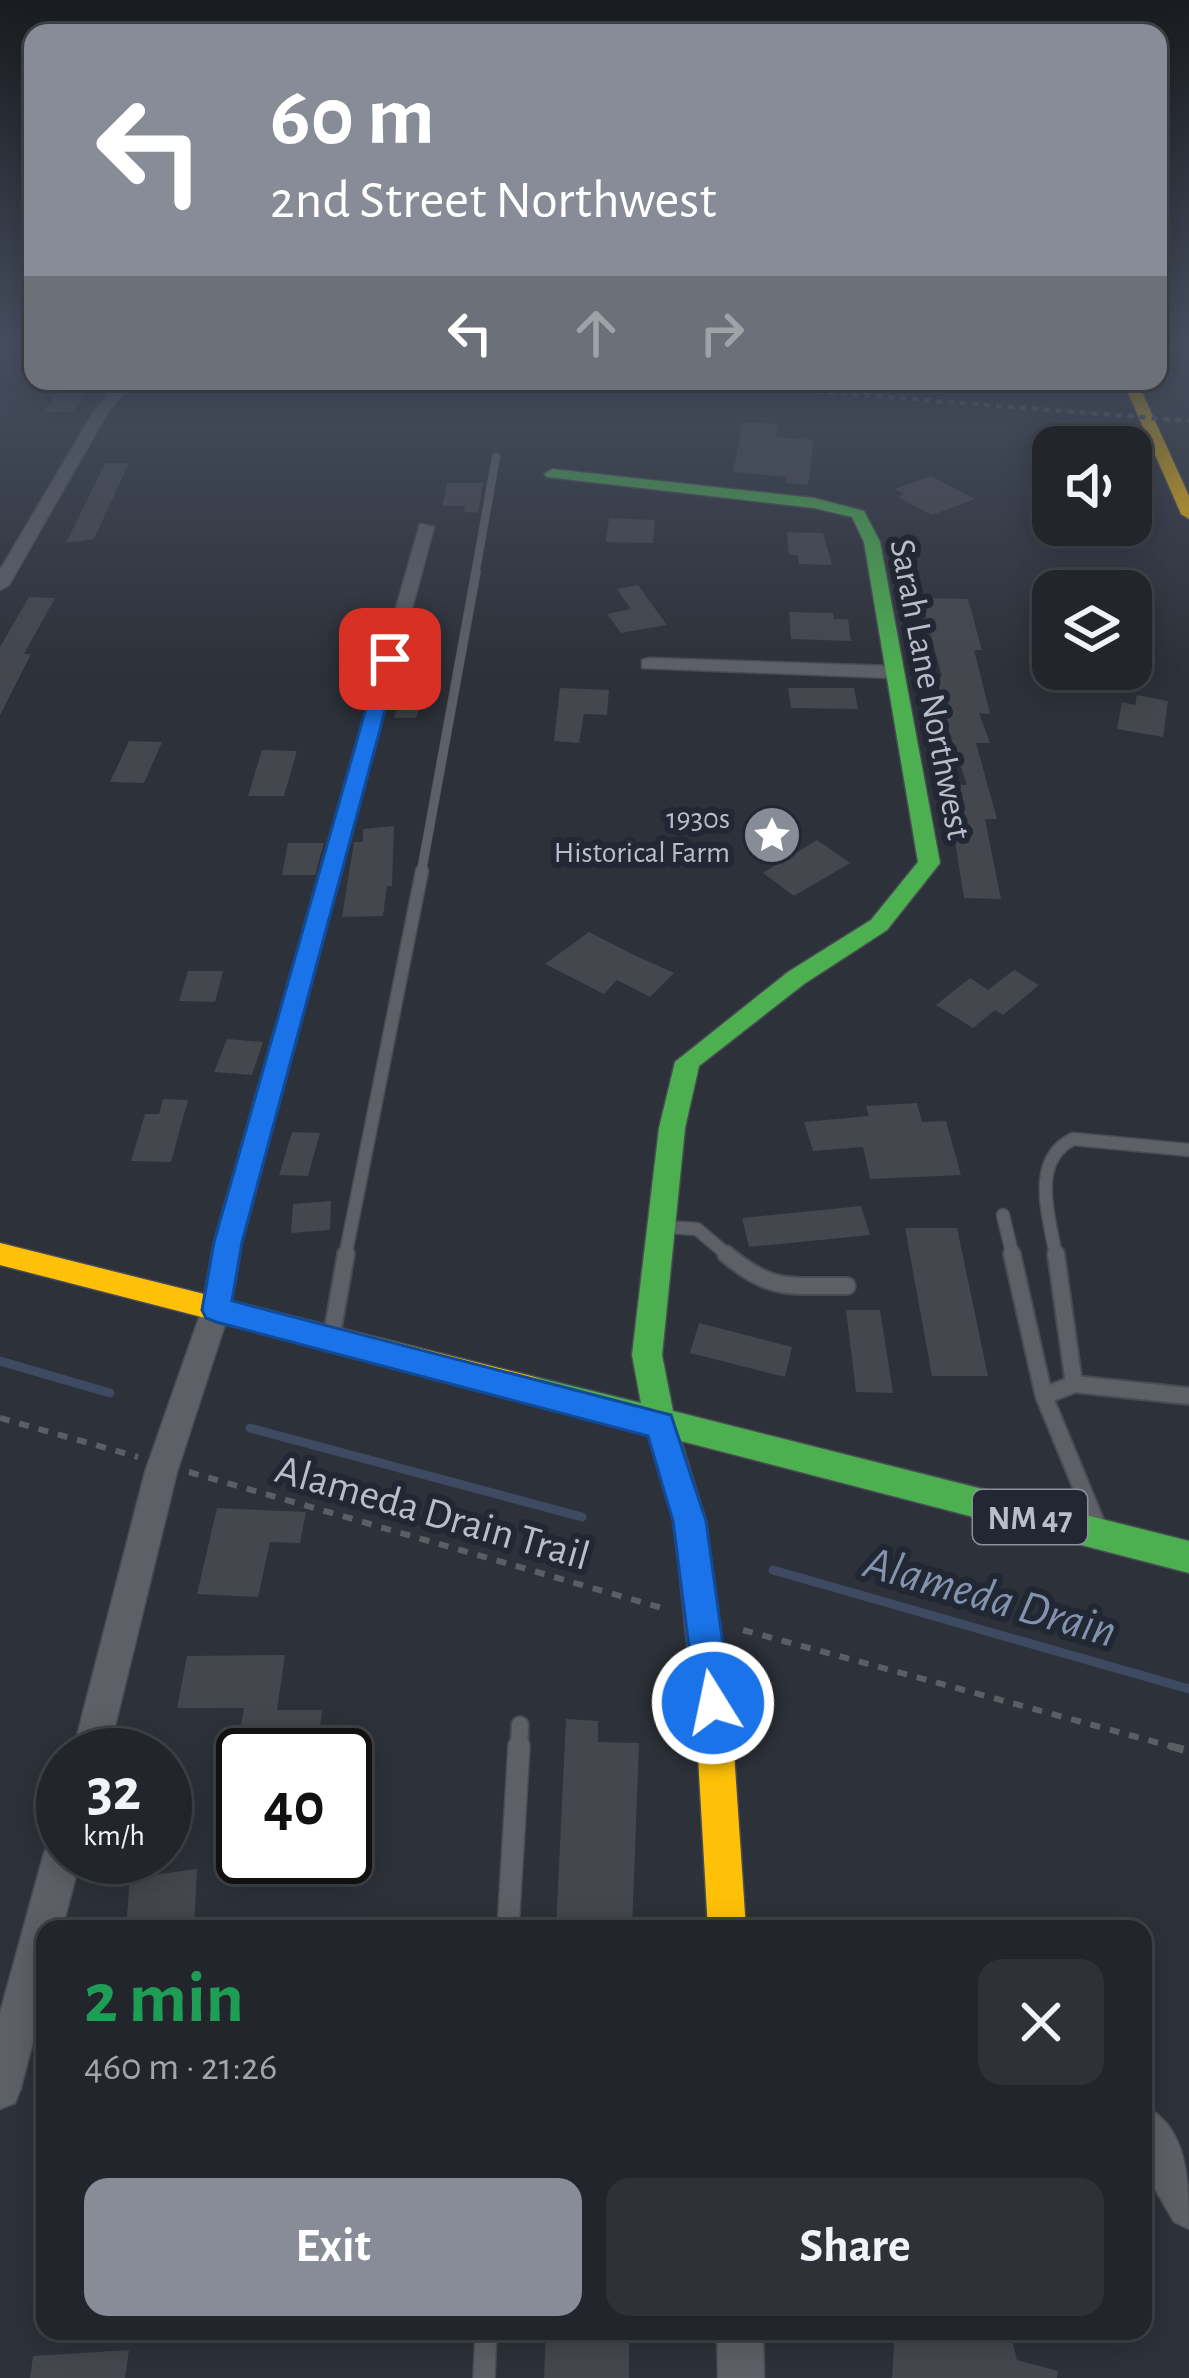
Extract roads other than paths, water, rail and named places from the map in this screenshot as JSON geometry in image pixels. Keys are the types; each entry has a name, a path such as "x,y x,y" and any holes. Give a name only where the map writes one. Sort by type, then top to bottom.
{"street":[{"path":"0,585 78,451"},
{"path":"1161,451 1189,514"},
{"name":"Sarah Lane Northwest","path":"552,474 814,503 858,514 872,542 929,863 879,925 796,978 687,1062 672,1128 647,1355 660,1425 689,1521 713,1703 726,1920"},
{"path":"97,1728 156,1489 216,1310 228,1242 426,526"},
{"path":"649,664 892,672"},
{"name":"NM 47","path":"0,1254 1189,1557"},
{"path":"45,1920 55,1884"},
{"path":"0,2088 36,1954"},
{"path":"1152,2140 1189,2207"},
{"path":"740,2340 741,2378"}],"lane":[{"path":"331,1339 370,1115 430,833 496,457"},
{"path":"1074,1384 1045,1180 1049,1159 1060,1144 1073,1139 1189,1150"},
{"path":"1004,1215 1044,1396 1102,1535"},
{"path":"661,1227 697,1229 754,1278 771,1285 848,1286"},
{"path":"1044,1396 1074,1384 1189,1396"},
{"path":"509,1920 520,1725"},
{"path":"484,2378 486,2340"}],"waterway":[{"name":"Alameda Drain","path":"0,1361 110,1393"},
{"name":"Alameda Drain","path":"250,1428 582,1517"},
{"name":"Alameda Drain","path":"773,1570 1189,1689"}],"place":[{"name":"1930s Historical Farm","path":"772,835"}]}
